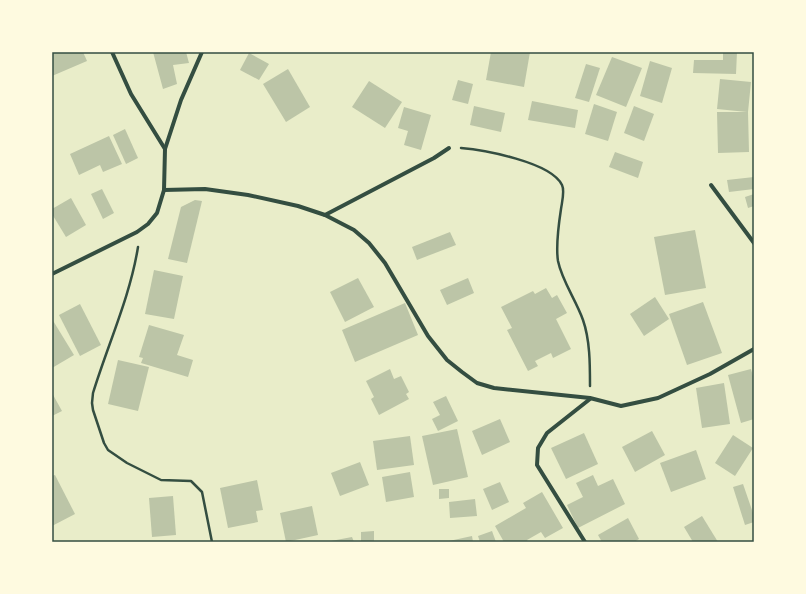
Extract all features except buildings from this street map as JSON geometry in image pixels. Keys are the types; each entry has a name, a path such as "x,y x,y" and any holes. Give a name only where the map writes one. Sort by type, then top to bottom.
{"street":[{"path":"112,52 131,94 166,149"},
{"path":"52,274 137,232 148,224 157,213 164,190 166,149 181,100 202,52"},
{"path":"325,215 434,158 449,148"},
{"path":"711,185 754,243"},
{"path":"164,190 205,189 248,195 298,206 325,215 354,230 369,242 385,263 428,336 447,360 477,383 494,388 590,398 621,406 658,398 710,374 754,349"},
{"path":"585,542 537,465 538,448 547,433 590,398"}],"path":[{"path":"449,148 482,150 520,159 553,174 562,185 563,192 559,224 558,260 587,332 590,365 590,398"},
{"path":"137,232 138,247 135,261 120,315 93,393 93,410 104,443 108,450 127,463 161,480 192,481 198,487 202,492 212,542"}]}
